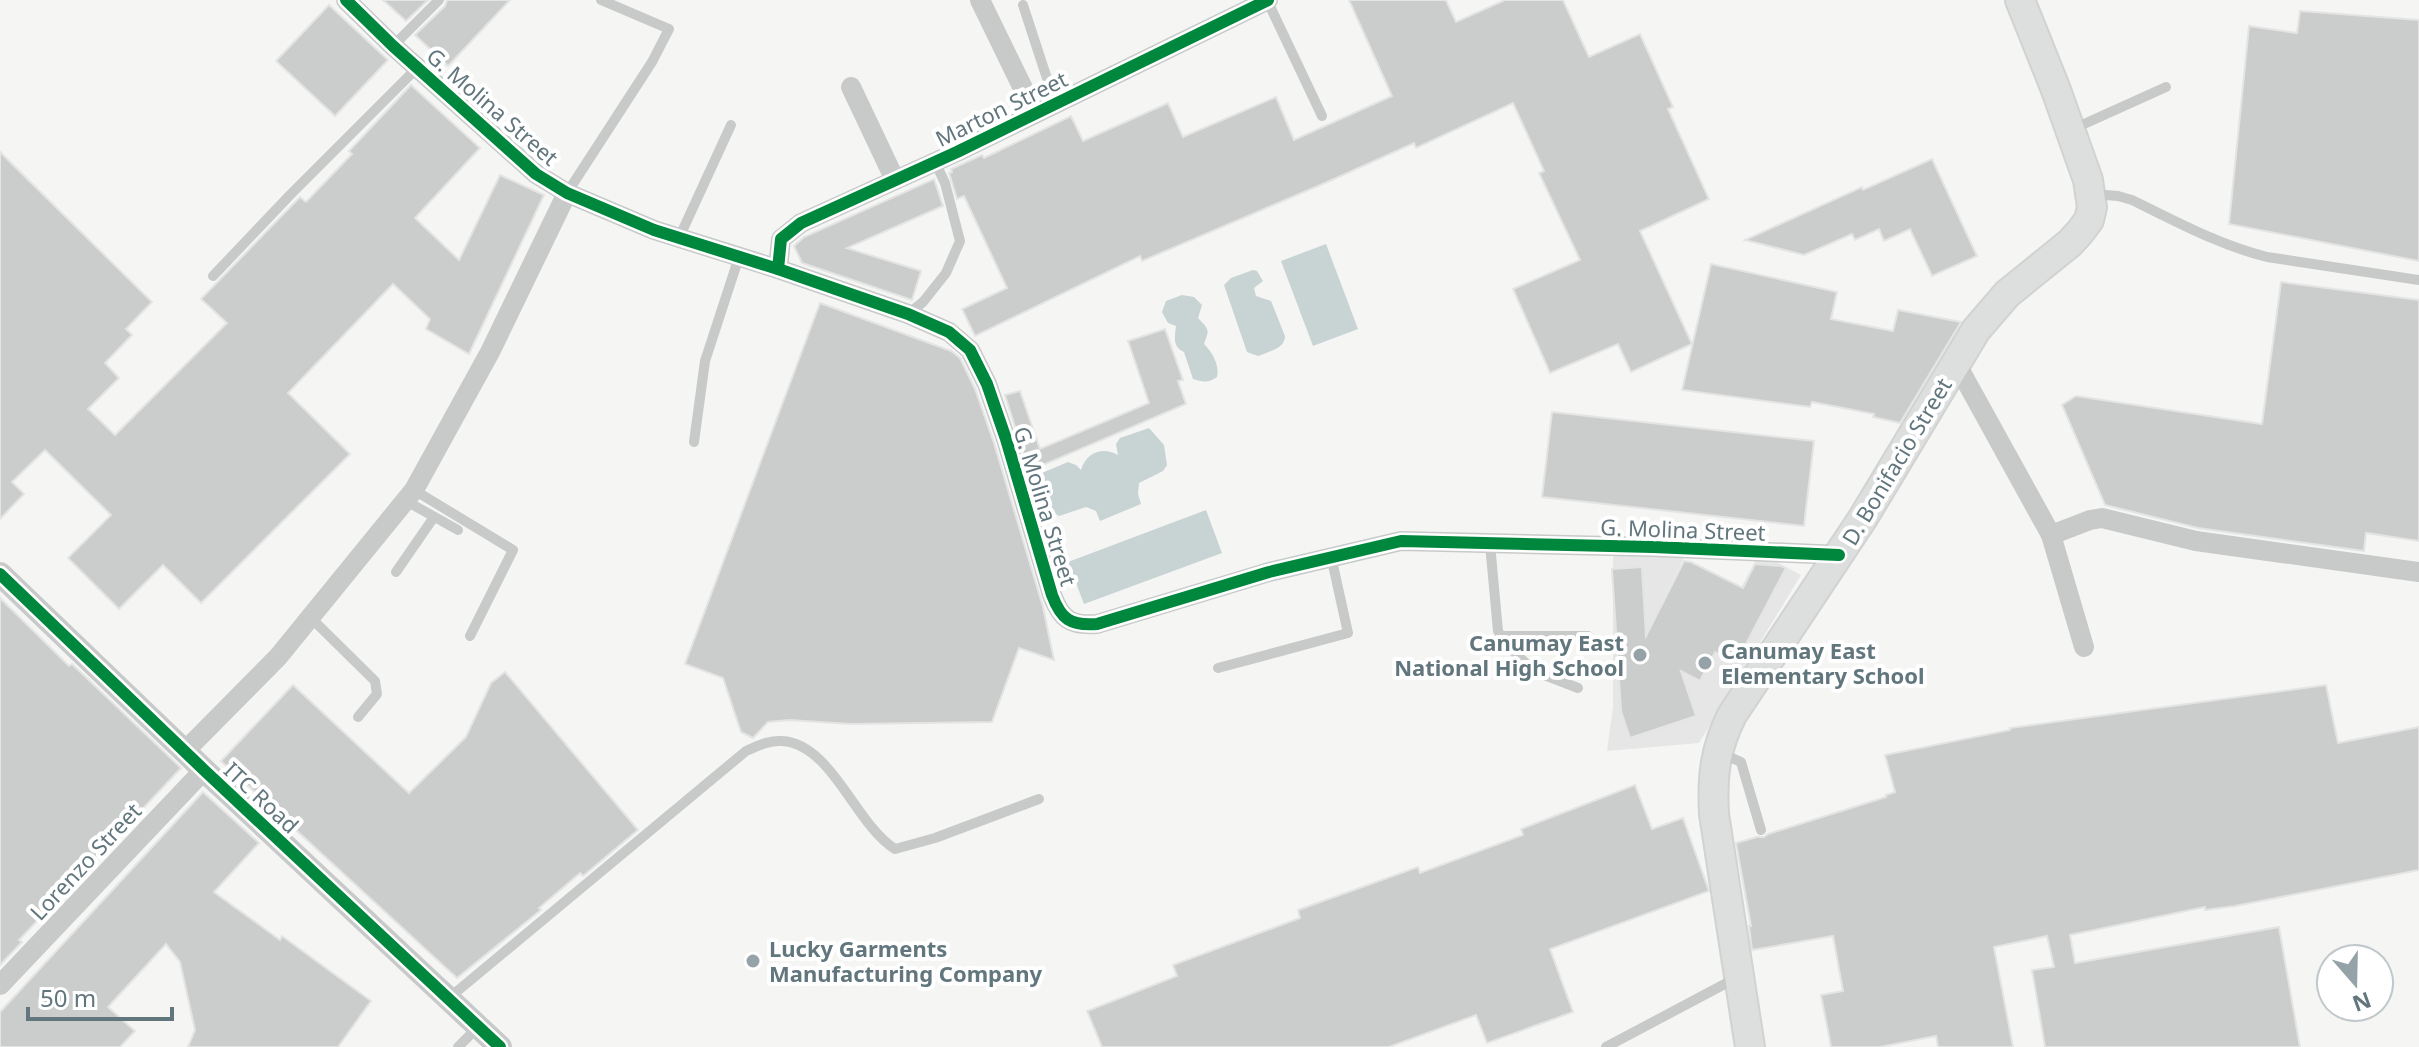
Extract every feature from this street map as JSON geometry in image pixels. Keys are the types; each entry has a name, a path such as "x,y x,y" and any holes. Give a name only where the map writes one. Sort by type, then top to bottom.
{"main road":[{"path":"2020,0 2092,194"},
{"name":"D. Bonifacio Street","path":"1750,1047 1714,814 1712,784 1721,738 1732,715 1884,484 1976,330 2021,281 2080,232 2089,220 2092,194"}],"street":[{"name":"G. Molina Street","path":"346,0 536,174 567,193 654,230 908,314 949,332 970,350 987,384 1006,439 1052,595 1057,608 1067,620 1081,625 1097,624 1294,559 1331,556 1401,541 1839,555"},
{"path":"980,0 1035,113"},
{"name":"Marton Street","path":"778,269 781,239 801,223 935,162 1267,0"},
{"path":"851,87 895,180"},
{"name":"G. Molina Street","path":"185,751 278,657 410,496 490,352 567,193"},
{"path":"1956,363 2051,535 2084,647"},
{"path":"2051,535 2102,518 2196,541 2419,572"},
{"name":"ITC Road","path":"0,574 500,1047"},
{"name":"Lorenzo Street","path":"0,985 204,770"}],"lane":[{"path":"393,46 439,0"},
{"path":"567,193 652,62 669,29 601,0"},
{"path":"1267,0 1322,116"},
{"path":"1023,5 1055,103"},
{"path":"213,276 418,67"},
{"path":"2070,130 2166,87"},
{"path":"679,238 731,125"},
{"path":"908,314 923,302 946,273 960,241 945,183 935,162"},
{"path":"2092,194 2132,200 2221,244 2243,251 2419,280"},
{"path":"694,442 705,361 739,257"},
{"path":"410,496 434,517 458,530"},
{"path":"410,496 513,550 470,636"},
{"path":"396,572 434,517"},
{"path":"1490,544 1501,636 1534,671 1578,688"},
{"path":"1218,668 1348,633 1331,556"},
{"path":"311,618 375,681 377,694 358,717"},
{"path":"1501,636 1588,636"},
{"path":"448,1000 746,751 765,742 783,741 806,749 821,760 871,828 883,842 895,849 923,842 1039,799"},
{"path":"1715,761 1732,758 1741,762 1761,830"},
{"path":"1606,1047 1739,976"},
{"path":"458,1047 478,1027"}],"shaded area":[{"path":"1326,244 1358,329 1313,346 1281,261"},
{"path":"1253,270 1263,281 1254,288 1256,296 1271,301 1285,336 1279,347 1258,356 1247,352 1224,285 1231,278"},
{"path":"1182,295 1194,297 1202,305 1198,318 1207,330 1204,344 1217,368 1217,377 1211,380 1193,379 1184,352 1176,344 1176,326 1168,323 1162,312 1166,301"},
{"path":"1149,428 1164,445 1167,465 1163,471 1139,483 1141,504 1100,521 1096,511 1086,507 1059,516 1050,508 1043,492 1042,473 1068,462 1081,470 1091,455 1101,451 1118,455 1116,444 1120,438"},
{"path":"1206,510 1222,553 1084,604 1068,562"},
{"name":"Canumay East Elementary School","path":"1613,553 1686,554 1662,602 1718,630 1760,553 1801,575 1699,743 1607,751 1613,707"}],"building":[{"path":"383,0 428,0 406,21"},
{"path":"447,0 510,0 448,66 415,35 445,6"},
{"path":"1349,0 1446,0 1456,22 1505,0 1563,0 1589,57 1640,34 1673,107 1668,109 1709,199 1640,231 1692,344 1631,372 1618,344 1550,373 1513,289 1580,260 1539,173 1544,171 1513,103 1416,148 1414,143 1142,261 1140,256 975,336 962,309 1007,288 964,196 957,199 949,173 951,169 982,155 984,158 1071,116 1083,141 1168,103 1183,137 1276,97 1294,140 1392,96"},
{"path":"329,5 388,60 335,116 276,61"},
{"path":"2300,11 2419,20 2419,261 2229,224 2249,26 2297,33"},
{"path":"411,85 480,148 415,218 459,260 500,175 544,195 469,354 426,329 430,319 393,284 288,393 350,454 201,603 163,565 119,609 68,558 111,515 45,450 12,482 24,494 0,519 0,152 152,302 126,329 132,335 105,363 119,378 88,409 115,435 227,323 201,299 300,197 306,202"},
{"path":"1932,159 1977,256 1932,276 1910,229 1884,241 1879,229 1855,240 1852,234 1804,255 1745,240 1862,187 1863,190"},
{"path":"934,179 943,206 847,248 921,271 912,300 802,263 794,246 804,237"},
{"path":"1711,264 1837,292 1831,319 1893,331 1898,310 1961,322 1900,423 1873,417 1874,414 1812,402 1810,407 1682,390"},
{"path":"2281,282 2419,300 2419,541 2366,533 2364,551 2198,528 2105,505 2062,405 2076,396 2262,424"},
{"path":"820,303 951,351 960,358 975,389 1043,607 1054,660 1019,648 992,722 850,724 789,720 768,722 753,738 741,732 723,678 685,664"},
{"path":"1165,329 1183,380 1178,381 1186,404 1029,471 1005,395 1020,391 1040,449 1149,403 1128,341"},
{"path":"1552,412 1814,441 1804,526 1542,497"},
{"path":"1684,561 1743,588 1755,564 1786,568 1736,663 1715,652 1700,681 1681,671 1696,716 1630,738 1621,711 1612,569 1642,567 1646,636"},
{"path":"0,598 181,768 19,940 22,942 0,965"},
{"path":"505,672 638,830 583,876 580,873 539,908 541,910 457,978 221,761 293,685 409,793 466,737 491,683"},
{"path":"2326,685 2338,743 2419,727 2419,870 2235,906 2205,910 2205,907 2070,935 2075,963 2279,927 2300,1047 2045,1047 2032,970 2054,967 2047,936 1994,947 2013,1047 1938,1047 1936,1036 1880,1047 1831,1047 1821,995 1843,991 1833,936 1752,950 1751,926 1736,843 1764,837 1895,792 1885,755 2010,728"},
{"path":"1635,785 1652,829 1683,818 1709,891 1550,949 1573,1012 1487,1043 1476,1015 1389,1047 1102,1047 1087,1011 1177,976 1173,965 1300,918 1298,910 1418,867 1420,873 1523,835 1521,829"},
{"path":"203,792 259,843 214,892 280,940 282,936 371,1001 338,1047 188,1047 195,1030 180,962 166,944 108,1007 135,1031 120,1047 0,1047 0,1012"}],"cycle path":[{"path":"346,0 536,174 567,193 654,230 778,269 908,314 949,332 970,350 987,384 1052,595 1059,610 1073,622 1097,624 1269,572 1401,541 1839,555"},
{"path":"778,269 781,239 801,223 957,152 1268,0"},
{"path":"0,574 500,1047"}],"place":[{"name":"Canumay East National High School","path":"1640,655"},
{"name":"Canumay East Elementary School","path":"1705,663"},
{"name":"Lucky Garments Manufacturing Company","path":"753,961"}]}
